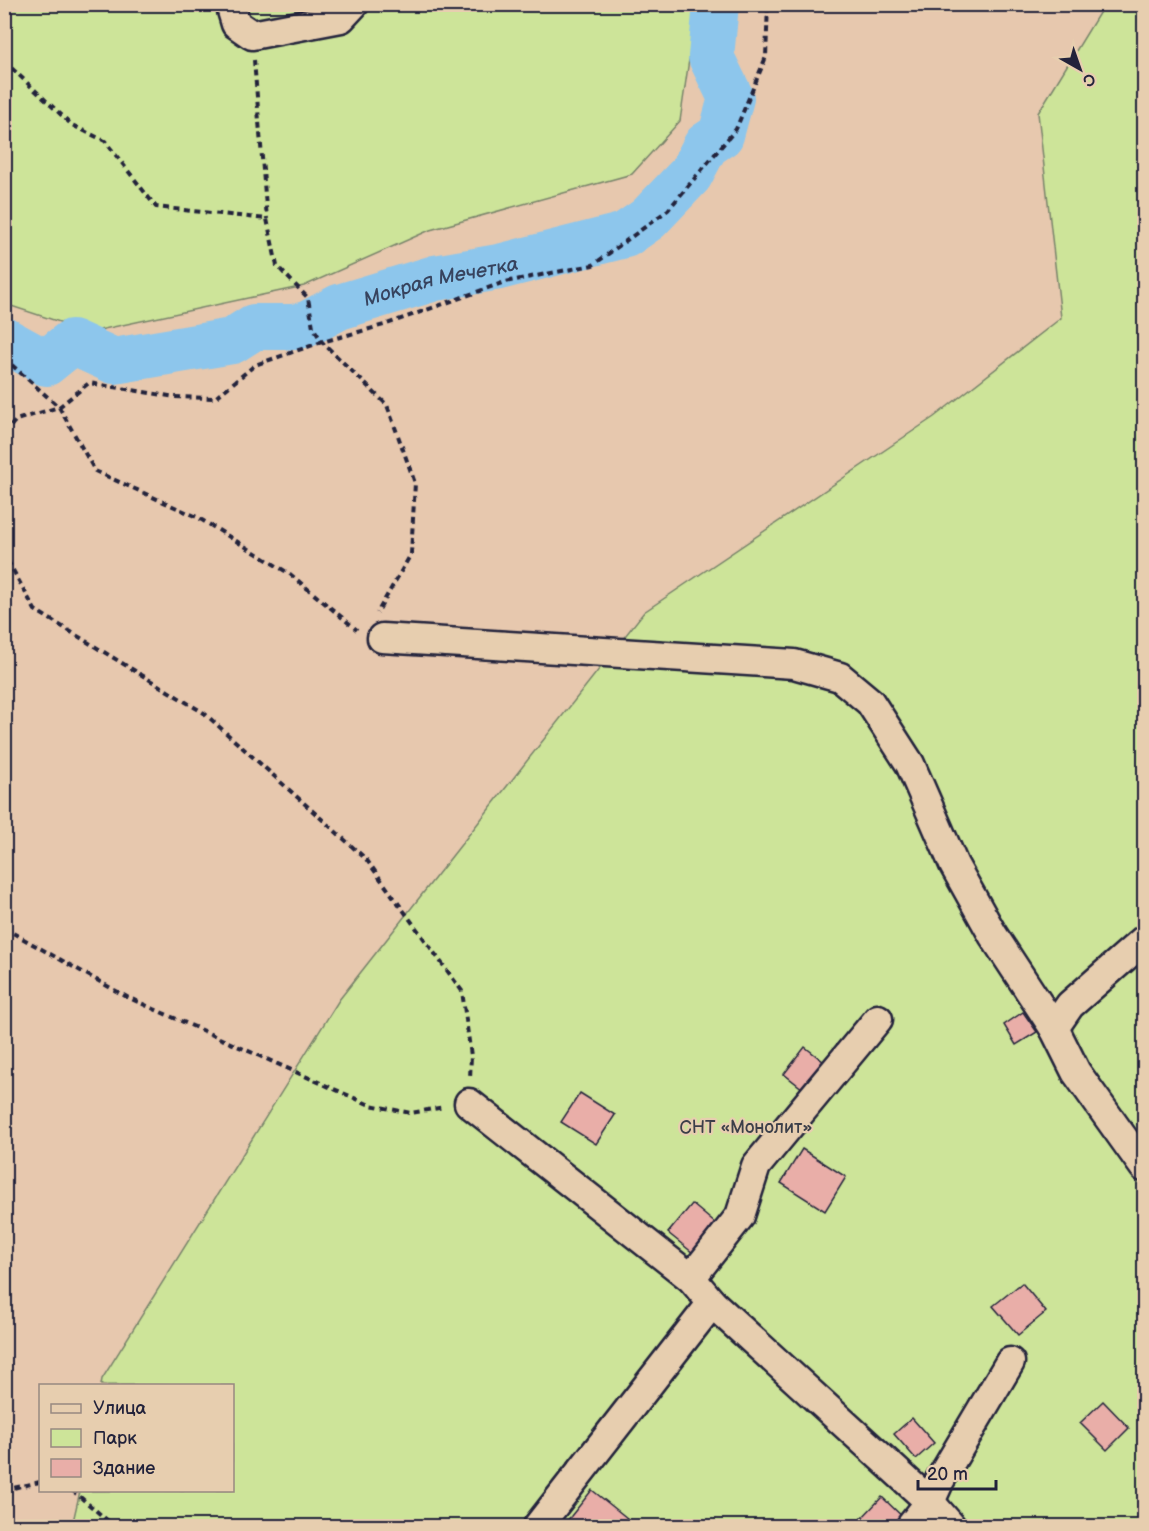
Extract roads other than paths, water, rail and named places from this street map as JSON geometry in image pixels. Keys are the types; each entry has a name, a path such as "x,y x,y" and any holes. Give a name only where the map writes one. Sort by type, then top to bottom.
{"lane":[{"path":"230,4 236,24 252,35 341,18 354,4"},
{"path":"382,638 794,664 840,677 870,702 910,764 954,865 993,935 1054,1028 1076,1072 1144,1167"},
{"path":"1054,1028 1070,1005 1144,940"},
{"path":"691,1278 740,1216 756,1166 878,1019"},
{"path":"469,1103 691,1278 712,1303 930,1502 951,1527"},
{"path":"538,1527 712,1303"},
{"path":"911,1527 930,1502 940,1480 1010,1362"}],"waterway":[{"name":"Мокрая Мечетка","path":"4,340 46,363 72,342 114,361 232,341 254,327 294,327 307,324 339,307 435,278 499,267 625,235 648,219 690,175 706,145 721,135 731,98 711,57 716,4"}],"park label":[{"name":"СНТ «Монолит»","path":"746,1127"}]}
